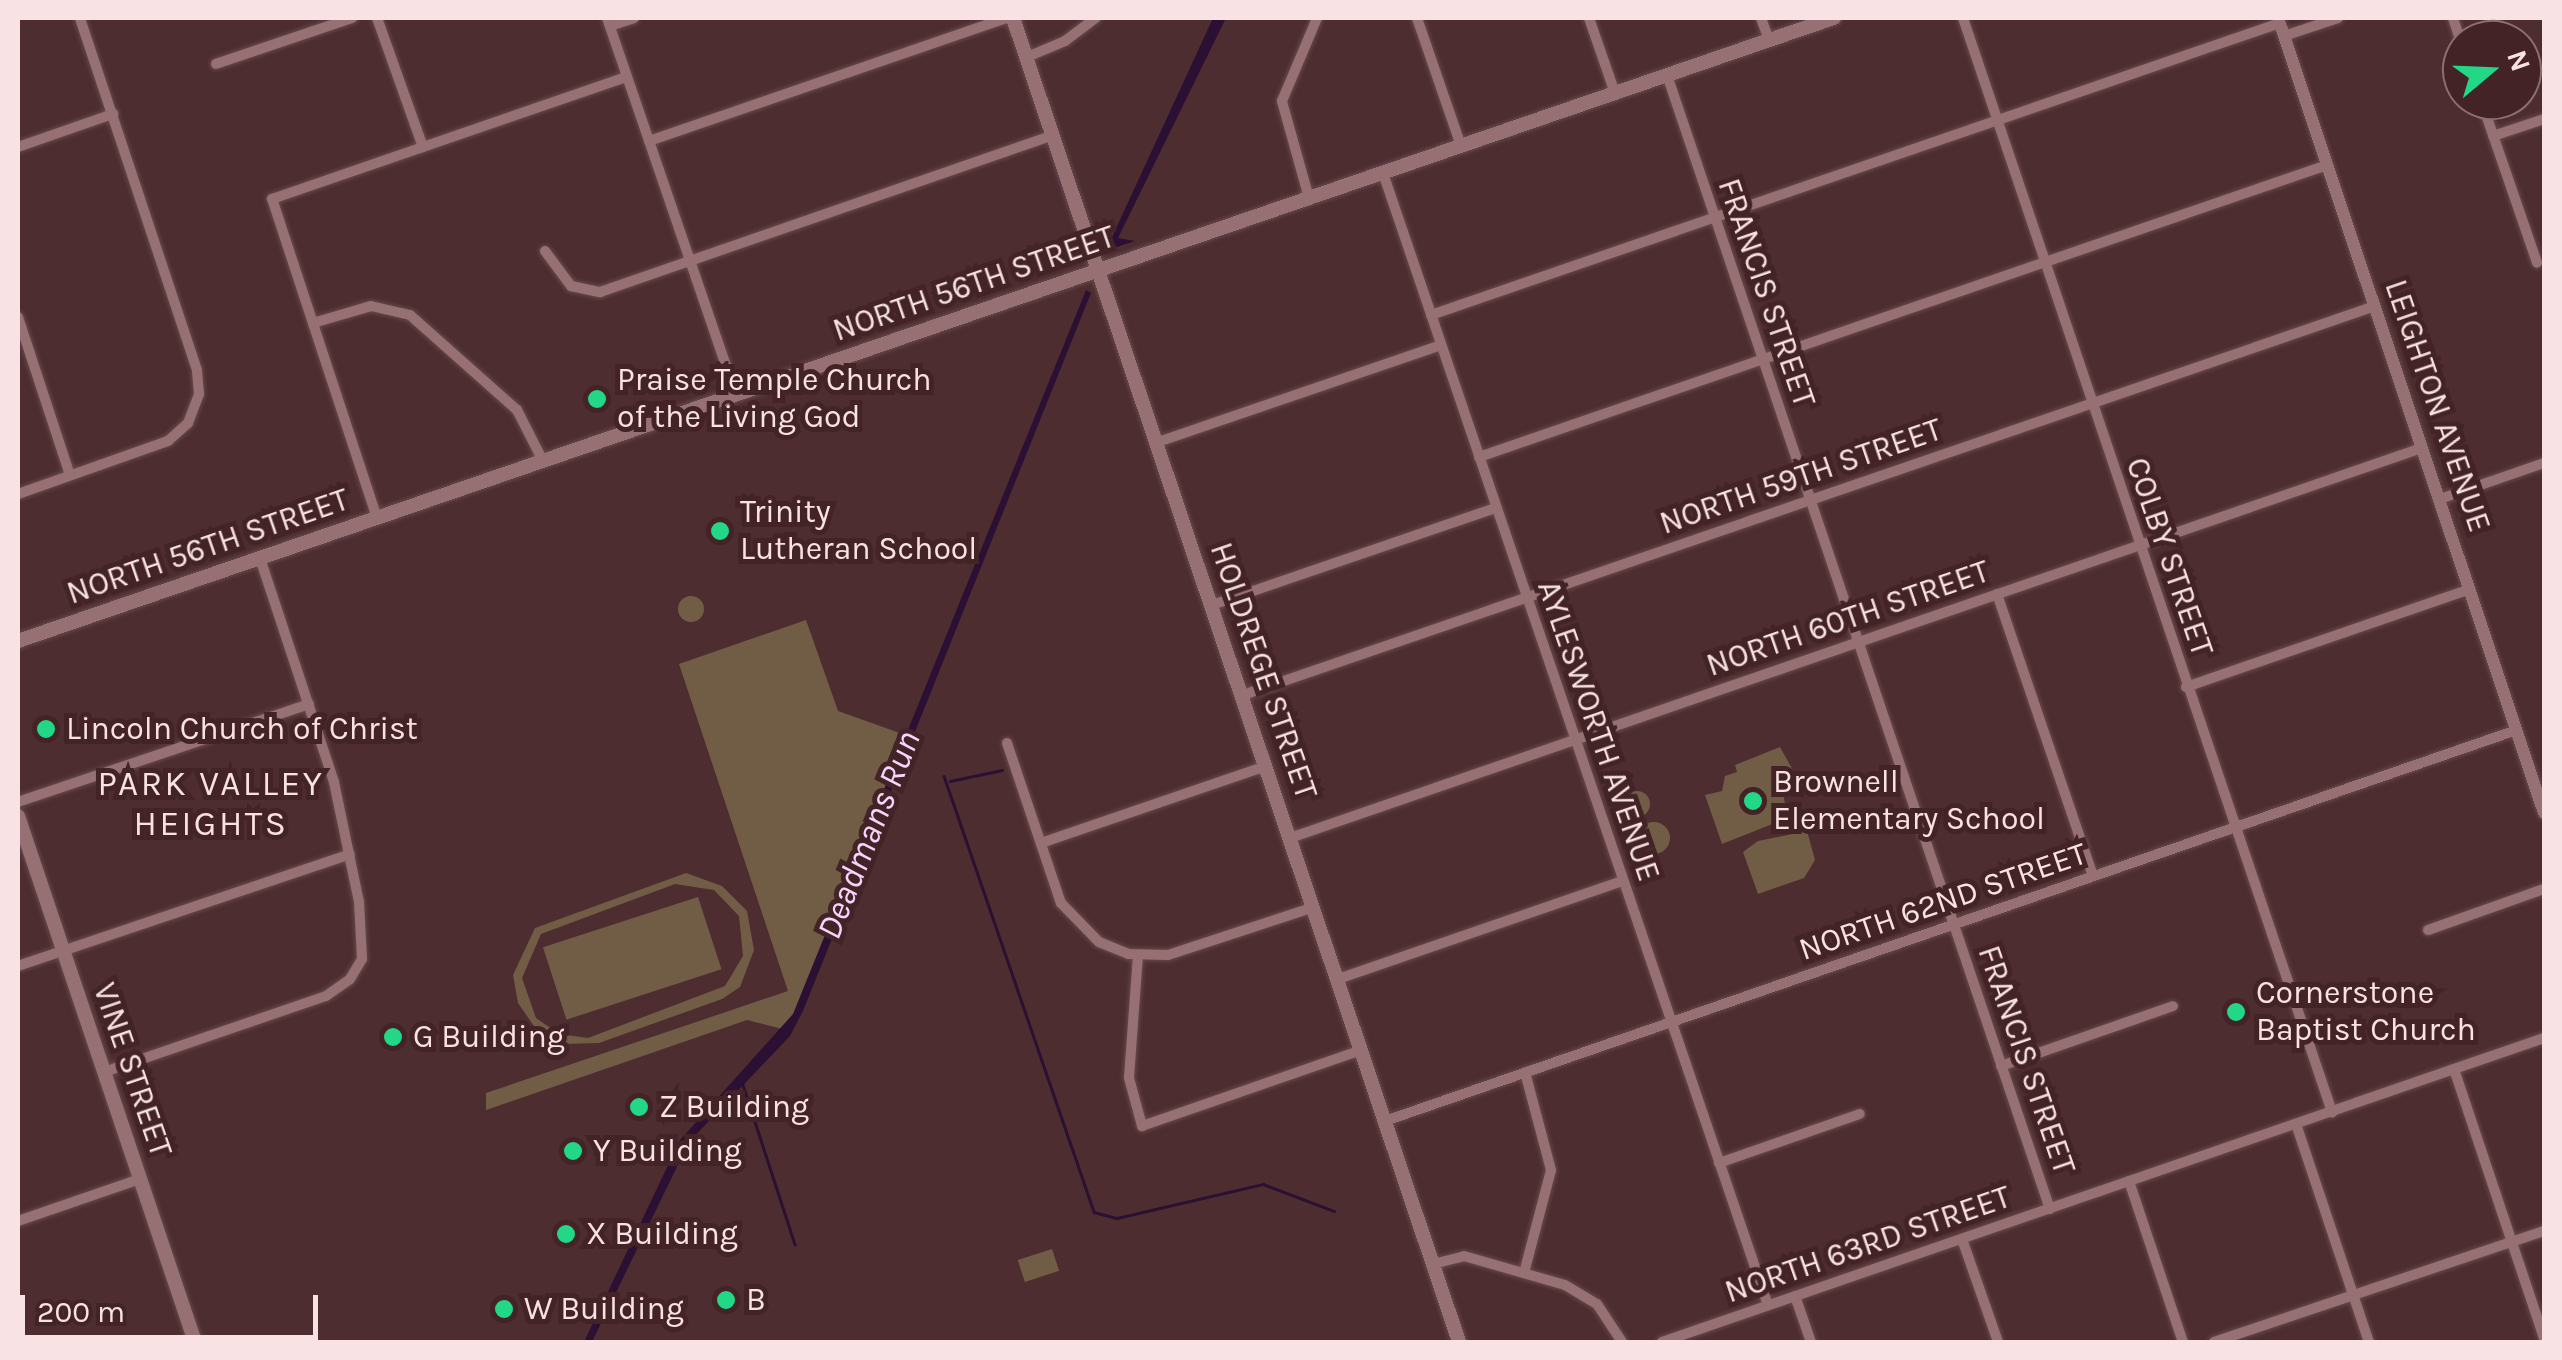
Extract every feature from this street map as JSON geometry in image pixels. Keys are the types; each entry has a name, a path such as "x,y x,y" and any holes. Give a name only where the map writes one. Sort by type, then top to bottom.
{"main road":[{"name":"HOLDREGE STREET","path":"1010,18 1100,269 1459,1342"},
{"name":"NORTH 56TH STREET","path":"18,641 1834,18"},
{"name":"VINE STREET","path":"18,816 194,1342"}],"street":[{"path":"18,494 168,441 188,423 198,400 197,370 80,18"},
{"path":"216,64 352,18"},
{"path":"377,18 423,148"},
{"path":"634,18 608,22 736,394"},
{"path":"649,141 1010,18"},
{"path":"1027,57 1073,36 1096,18"},
{"path":"1309,198 1282,101 1317,18"},
{"path":"1417,18 1461,146"},
{"path":"1589,18 1615,93"},
{"path":"1762,18 1769,40"},
{"name":"COLBY STREET","path":"1963,18 2332,1112"},
{"path":"1432,315 2280,26 2338,18"},
{"name":"LEIGHTON AVENUE","path":"2280,26 2544,809"},
{"name":"FRANCIS STREET","path":"1667,75 2050,1208"},
{"path":"377,518 272,199 627,77"},
{"path":"18,147 113,114"},
{"path":"2493,136 2544,118"},
{"path":"2488,120 2537,264"},
{"path":"546,252 566,282 588,293 1053,135"},
{"path":"1479,457 2328,165"},
{"name":"AYLESWORTH AVENUE","path":"1383,172 1768,1305"},
{"path":"314,324 370,306 410,315 514,407 544,461"},
{"name":"NORTH 59TH STREET","path":"1243,696 2375,306"},
{"path":"18,317 70,476"},
{"path":"1158,442 1442,345"},
{"name":"NORTH 60TH STREET","path":"1290,838 2422,448"},
{"path":"2440,499 2544,463"},
{"path":"1212,604 1496,508"},
{"path":"104,1072 326,996 350,979 365,944 350,854 309,704 260,558"},
{"path":"2186,687 2470,589"},
{"path":"1996,594 2093,876"},
{"path":"18,802 309,704"},
{"name":"NORTH 62ND STREET","path":"1385,1121 2517,730"},
{"path":"1007,744 1040,843 1074,920 1100,942 1138,956 1183,952 1314,907"},
{"path":"1040,843 1266,766"},
{"path":"18,966 350,854"},
{"path":"1338,979 1622,881"},
{"path":"2428,930 2544,889"},
{"path":"1138,956 1129,1078 1142,1126 1362,1050"},
{"path":"2002,1066 2173,1006"},
{"name":"NORTH 63RD STREET","path":"1662,1342 2544,1038"},
{"path":"2454,1070 2544,1338"},
{"path":"1524,1274 1551,1170 1525,1072"},
{"path":"1719,1163 1860,1114"},
{"path":"2296,1124 2370,1342"},
{"path":"18,1221 140,1179"},
{"path":"2129,1181 2184,1342"},
{"path":"2214,1342 2544,1231"},
{"path":"1962,1238 1998,1342"},
{"path":"1432,1264 1464,1256 1584,1294 1604,1312 1622,1342"},
{"path":"1795,1296 1811,1342"}],"shaded area":[{"path":"691,596 700,600 704,609 700,618 691,622 682,618 678,609 682,600"},
{"path":"806,620 838,711 911,737 790,1031 747,1020 486,1110 486,1093 788,991 679,664"},
{"path":"1780,747 1795,774 1782,786 1786,810 1780,821 1722,844 1705,795 1722,791 1725,776 1737,772 1735,765"},
{"path":"1637,791 1646,795 1650,804 1646,813 1637,817 1628,813 1624,804 1628,795"},
{"path":"1654,822 1665,827 1670,838 1665,849 1654,854 1643,849 1638,838 1643,827"},
{"path":"1807,831 1815,860 1804,878 1758,894 1743,852 1758,841"},
{"path":"686,873 722,886 747,911 754,950 740,987 722,999 599,1043 562,1044 536,1029 518,1003 513,975 535,928","holes":["675,884 714,890 739,916 743,956 725,986 588,1038 559,1034 536,1018 522,978 541,934"]},
{"path":"698,897 721,969 566,1020 543,947"},
{"path":"1052,1249 1059,1271 1025,1282 1018,1260"}],"water":[{"path":"1213,18 1226,18 1118,238 1135,241 1117,247 1104,236 1112,237"},
{"name":"Deadmans Run","path":"1086,290 1091,293 803,1011 790,1036 689,1142 592,1342 584,1342 680,1140 793,1014"}],"waterway":[{"path":"950,781 1002,770"},
{"path":"944,776 1094,1212 1117,1218 1263,1184 1334,1211"},
{"path":"741,1079 795,1244"}],"place":[{"name":"Praise Temple Church of the Living God","path":"597,399"},
{"name":"Trinity Lutheran School","path":"720,531"},
{"name":"Lincoln Church of Christ","path":"46,729"},
{"name":"Brownell Elementary School","path":"1753,801"},
{"name":"Cornerstone Baptist Church","path":"2236,1012"},
{"name":"G Building","path":"393,1037"},
{"name":"Z Building","path":"639,1107"},
{"name":"Y Building","path":"573,1151"},
{"name":"X Building","path":"566,1234"},
{"name":"B","path":"726,1300"},
{"name":"W Building","path":"504,1309"}],"district":[{"name":"PARK VALLEY HEIGHTS","path":"211,804"}]}
